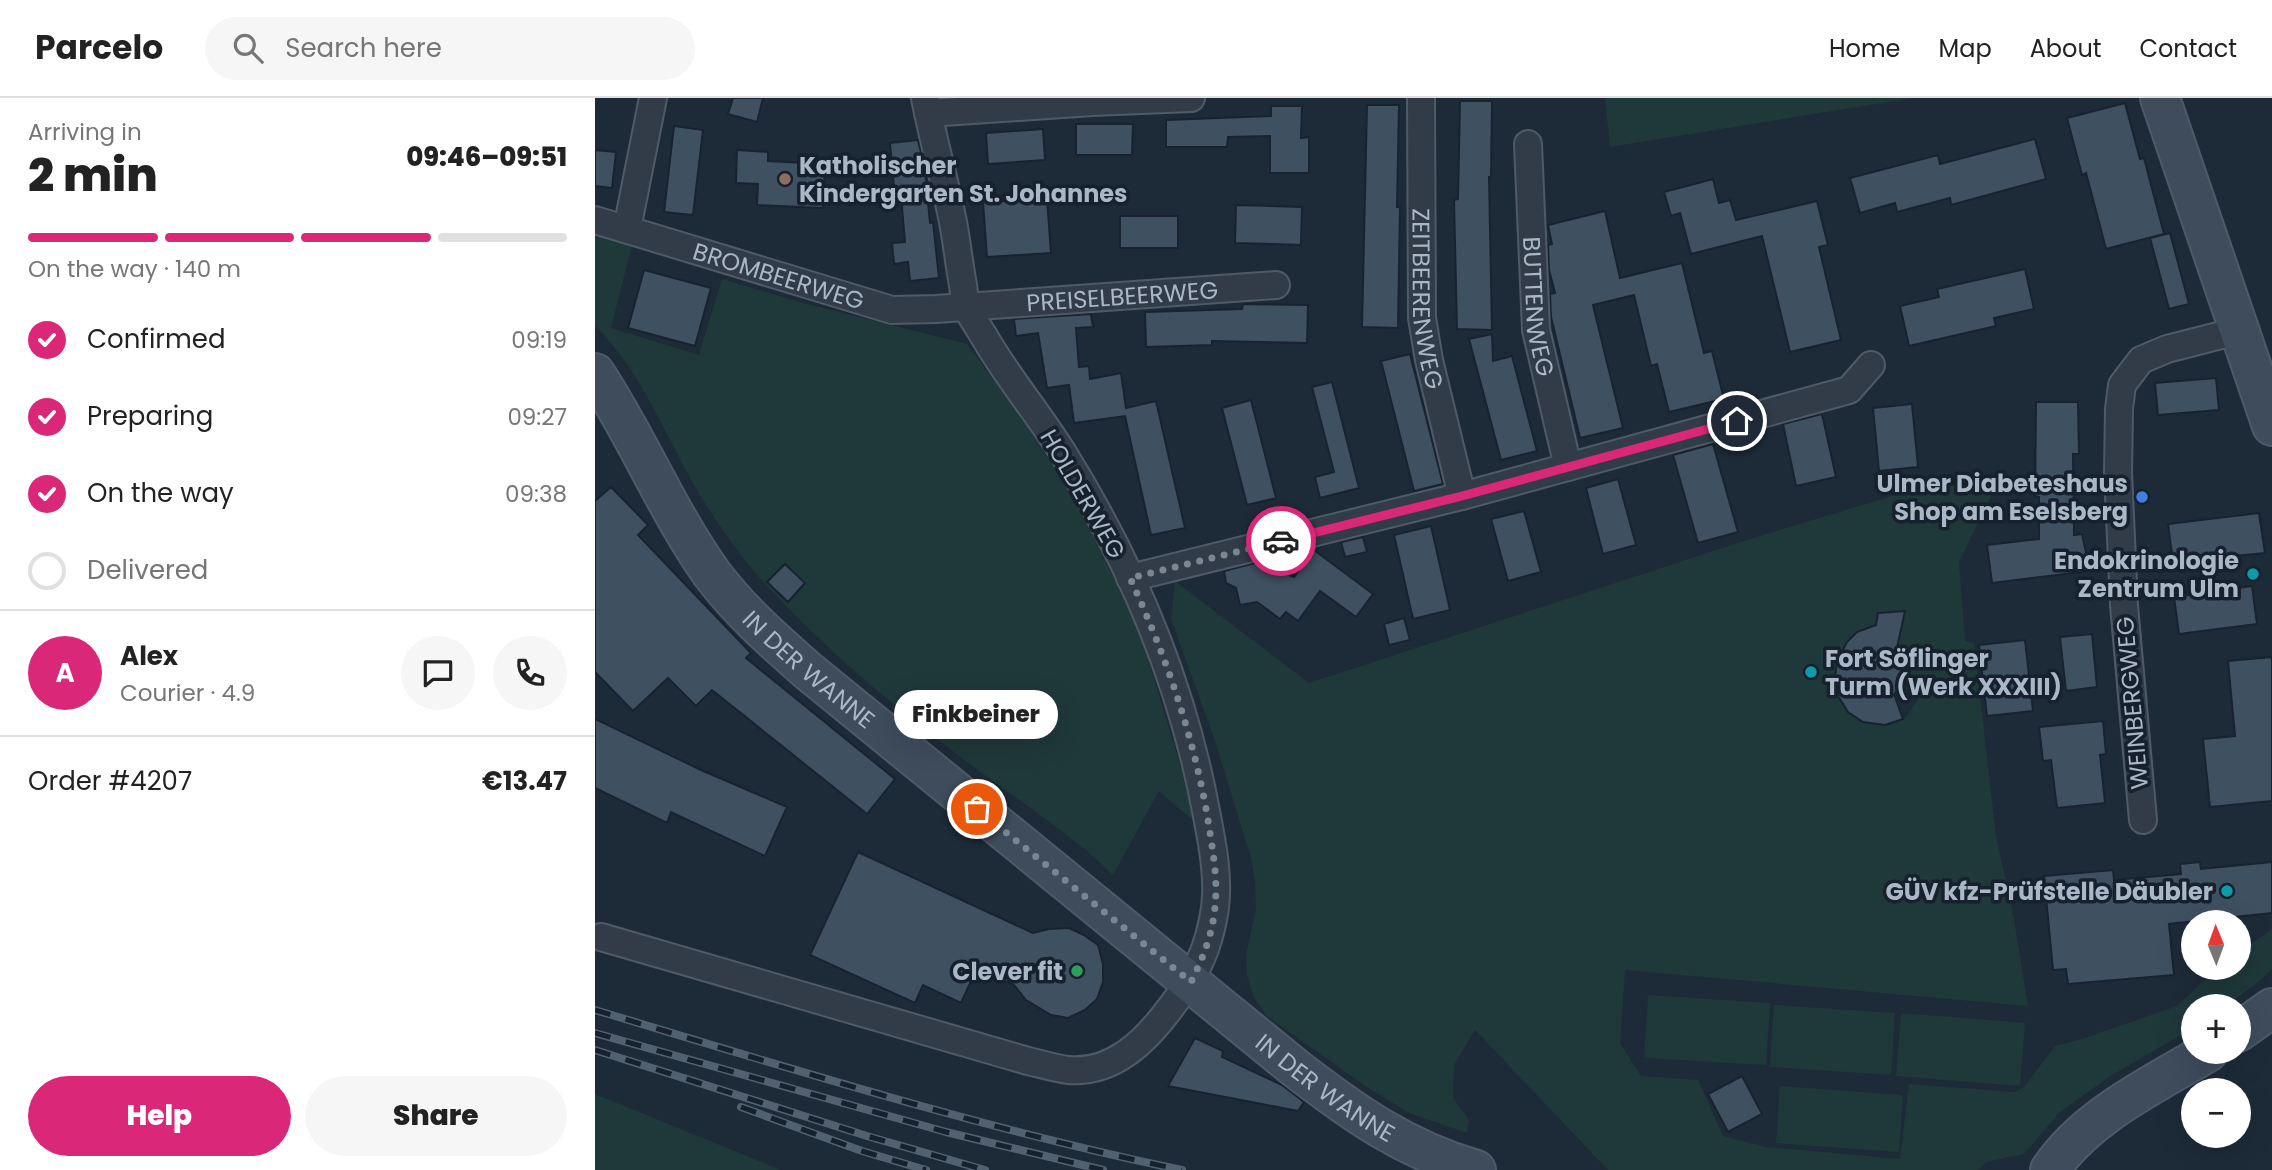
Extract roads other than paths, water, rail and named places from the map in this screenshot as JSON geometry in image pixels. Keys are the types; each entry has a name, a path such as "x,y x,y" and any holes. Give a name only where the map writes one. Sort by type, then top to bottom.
{"street":[{"path":"627,229 653,98"},
{"path":"927,105 1191,98"},
{"name":"ZEITBEERENWEG","path":"1421,98 1422,318 1429,360 1462,496"},
{"path":"2160,98 2272,426"},
{"name":"HOLDERWEG","path":"927,105 953,223 966,306 996,358 1062,452 1102,521 1154,629 1179,704 1201,783 1214,858 1215,905 1210,934 1191,982"},
{"name":"BUTTENWEG","path":"1528,144 1536,330 1568,467"},
{"name":"BROMBEERWEG","path":"595,220 892,310 966,306"},
{"name":"PREISELBEERWEG","path":"966,306 1276,285"},
{"name":"WEINBERGWEG","path":"2143,820 2124,605 2118,472 2122,385 2141,360 2167,349 2241,330"},
{"path":"1130,578 1462,496 1849,390 1871,365"},
{"name":"IN DER WANNE","path":"595,373 712,573 758,626 807,670 1342,1104 1378,1128 1445,1161 1476,1170"},
{"path":"597,934 1066,1070 1104,1066 1127,1054 1146,1037 1191,982"},
{"path":"2251,1023 2272,1008"},
{"path":"2050,1170 2071,1143 2110,1113 2189,1064"},
{"path":"2077,1170 2110,1113"}],"railway":[{"path":"595,1010 960,1117 1182,1170"},
{"path":"595,1033 946,1132 1103,1170"},
{"path":"595,1050 867,1136 985,1170"},
{"path":"741,1107 862,1151 926,1170"}],"place":[{"name":"Katholischer Kindergarten St. Johannes","path":"785,179"},
{"name":"Ulmer Diabeteshaus Shop am Eselsberg","path":"2142,497"},
{"name":"Endokrinologie Zentrum Ulm","path":"2253,574"},
{"name":"Fort Söflinger Turm (Werk XXXIII)","path":"1811,672"},
{"name":"Finkbeiner","path":"977,809"},
{"name":"GÜV kfz-Prüfstelle Däubler","path":"2227,891"},
{"name":"Clever fit","path":"1077,971"}]}
